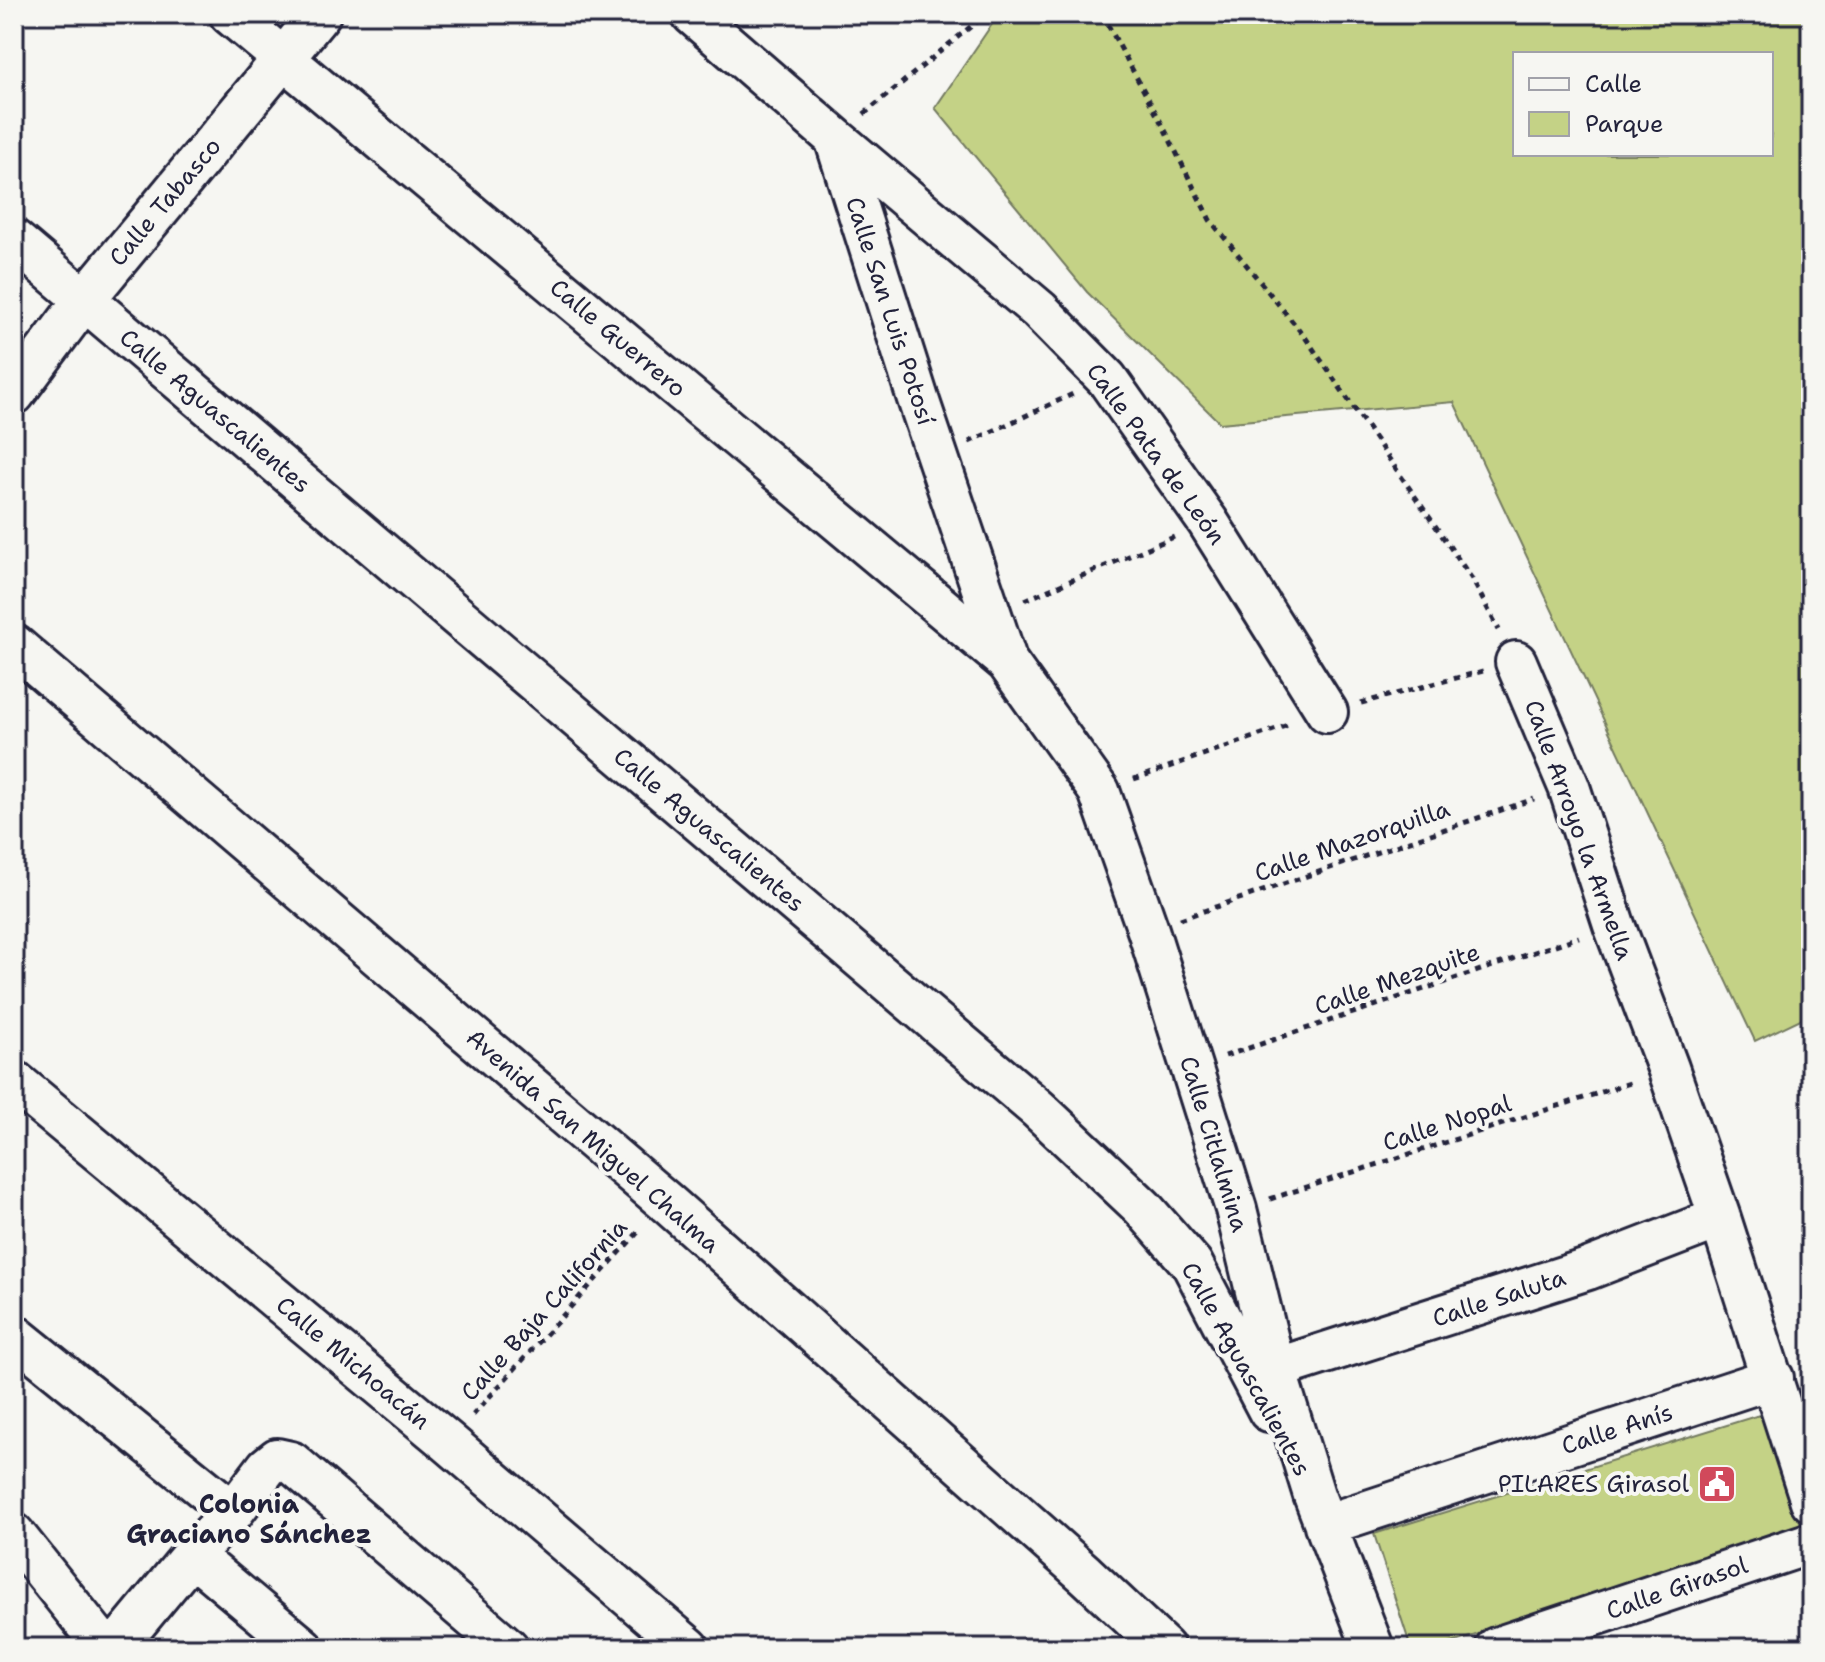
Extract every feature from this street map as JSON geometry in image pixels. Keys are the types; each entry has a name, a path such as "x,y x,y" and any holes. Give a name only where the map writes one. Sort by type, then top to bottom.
{"street":[{"name":"Calle Guerrero","path":"230,14 1007,662"},
{"name":"Calle Tabasco","path":"14,394 84,300 320,14"},
{"path":"692,14 835,138"},
{"name":"Calle Pata de León","path":"835,138 1039,310 1107,379 1208,522 1327,712"},
{"name":"Calle San Luis Potosí","path":"835,138 1007,662"},
{"name":"Calle Aguascalientes","path":"14,240 1038,1109 1142,1207 1192,1264 1319,1510"},
{"name":"Avenida San Miguel Chalma","path":"14,645 666,1202 1085,1574 1164,1648"},
{"name":"Calle Citlalmina","path":"1007,662 1099,791 1148,930 1236,1209 1275,1369 1319,1510 1373,1648"},
{"name":"Calle Arroyo la Armella","path":"1516,662 1569,787 1614,925 1668,1068 1773,1378 1811,1501"},
{"name":"Calle Michoacán","path":"14,1081 448,1442 689,1648"},
{"name":"Calle Saluta","path":"1275,1369 1588,1269 1720,1218"},
{"path":"14,1335 233,1512"},
{"name":"Calle Anís","path":"1319,1510 1773,1378"},
{"path":"115,1648 277,1459 291,1462 508,1648"},
{"path":"14,1534 105,1648"},
{"name":"Calle Girasol","path":"1496,1648 1811,1543"},
{"path":"192,1555 303,1648"}],"path":[{"path":"835,138 986,14"},
{"path":"1102,14 1210,220 1305,337 1464,567 1516,662"},
{"path":"938,456 1107,379"},
{"path":"993,613 1208,522"},
{"name":"Calle Mazorquilla","path":"1148,930 1569,787"},
{"name":"Calle Mezquite","path":"1191,1068 1614,925"},
{"name":"Calle Nopal","path":"1236,1209 1616,1089 1668,1068"},
{"name":"Calle Baja California","path":"448,1442 666,1202"}],"green space":[{"path":"999,14 1811,14 1811,1014 1755,1041 1454,402 1220,423 1087,292 935,108"},
{"path":"1769,1412 1807,1524 1437,1648 1411,1648 1374,1534"}],"place":[{"name":"PILARES Girasol","path":"1717,1484"}],"district":[{"name":"Colonia Graciano Sánchez","path":"249,1518"}]}
